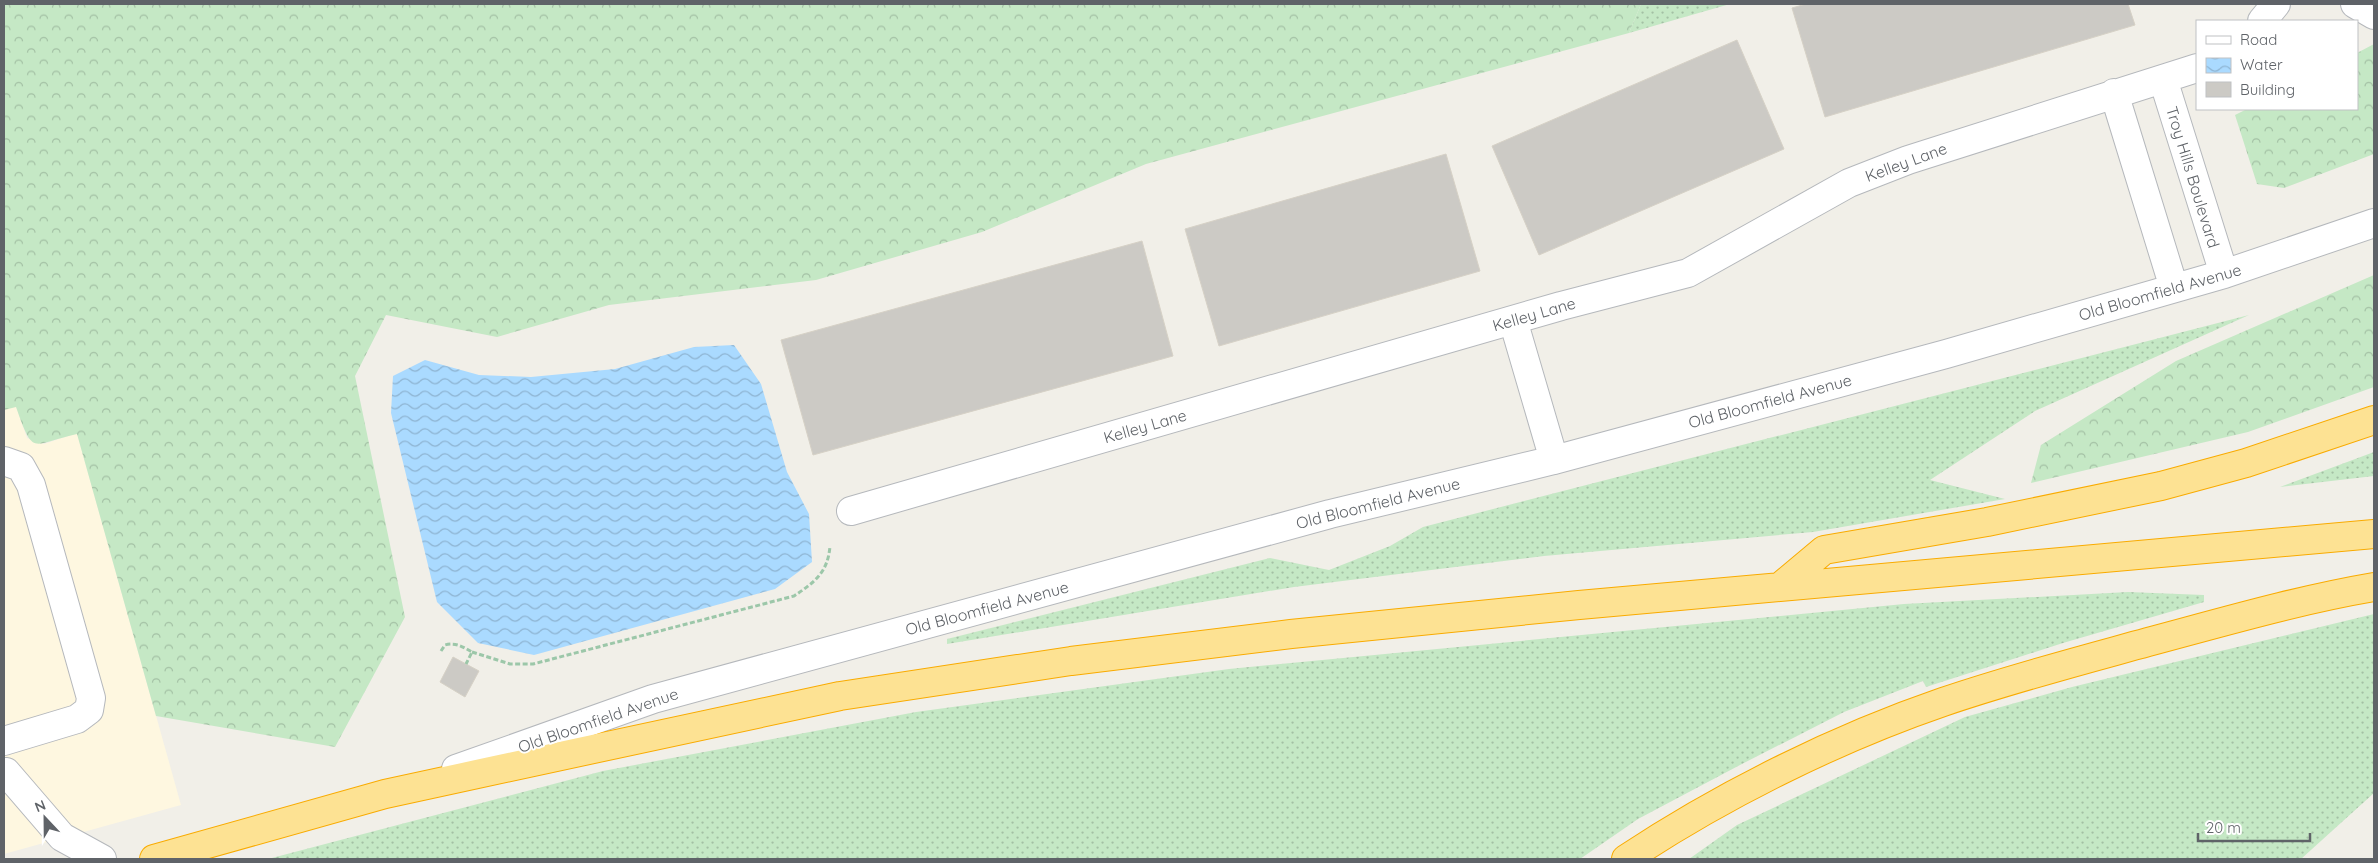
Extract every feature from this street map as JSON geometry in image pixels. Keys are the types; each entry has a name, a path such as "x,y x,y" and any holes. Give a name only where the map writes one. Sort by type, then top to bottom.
{"highway":[{"path":"1782,586 1824,550 1987,522 2161,486 2246,463 2374,420"},
{"path":"154,859 385,794 840,696 1061,662 1291,634 1782,586 2374,534"},
{"path":"1626,859 1656,839 1750,787 1884,724 1944,702 2068,664 2215,624 2283,606 2374,587"}],"street":[{"path":"2263,20 2276,4"},
{"path":"2355,4 2374,15"},
{"name":"Kelley Lane","path":"851,511 1513,320 1688,273 1849,183 1908,160 2196,68"},
{"name":"Troy Hills Boulevard","path":"2163,79 2224,274"},
{"path":"2114,93 2174,288"},
{"name":"Old Bloomfield Avenue","path":"385,794 653,699 1320,516 1554,460 1946,354 2224,274 2374,223"},
{"path":"1513,320 1554,460"},
{"path":"4,461 16,463 21,467 31,485 91,698 89,710 77,719 4,741"},
{"path":"5,776 62,837 102,859"}],"path":[{"path":"441,651 445,645 451,643 510,664 533,664 794,596 816,582 824,571 830,546"},
{"path":"466,664 472,652"}],"shaded area":[{"path":"16,406 27,438 44,444 77,433 181,805 4,854 4,410"}],"green space":[{"path":"4,4 1641,4 1629,33 1146,164 982,232 816,280 609,305 497,337 386,315 355,376 405,617 335,747 156,716 77,434 36,443 31,441 27,434 16,407 4,410"},
{"path":"1641,4 1730,4 1629,33"},
{"path":"2374,44 2374,154 2284,188 2257,184 2235,115 2245,110 2358,110 2358,52"},
{"path":"2374,275 2374,387 2248,432 2031,483 2041,445 2176,361"},
{"path":"2249,315 2035,411 1930,480 2005,499 1813,532 1544,556 1294,587 947,644 947,639 1270,558 1329,570 1390,546 1423,527"},
{"path":"2374,452 2374,476 2280,487"},
{"path":"2128,592 2204,595 2204,602 2063,643 1926,687 1923,681 1844,712 1638,819 1580,859 268,859 603,771 916,712 1229,669 1904,604"},
{"path":"2374,614 2374,793 2301,859 1689,859 1737,825 1965,717 2072,687"}],"water":[{"path":"734,345 761,384 787,472 809,514 812,562 775,589 534,655 478,643 437,602 391,413 393,376 425,360 479,375 531,377 615,369 694,347"}],"building":[{"path":"1806,4 2128,4 2135,25 1825,117 1792,8"},
{"path":"1737,40 1784,149 1539,255 1492,146"},
{"path":"1446,154 1480,271 1219,346 1185,229"},
{"path":"1142,241 1173,356 813,455 781,340"},
{"path":"453,657 479,671 465,697 440,682"}]}
